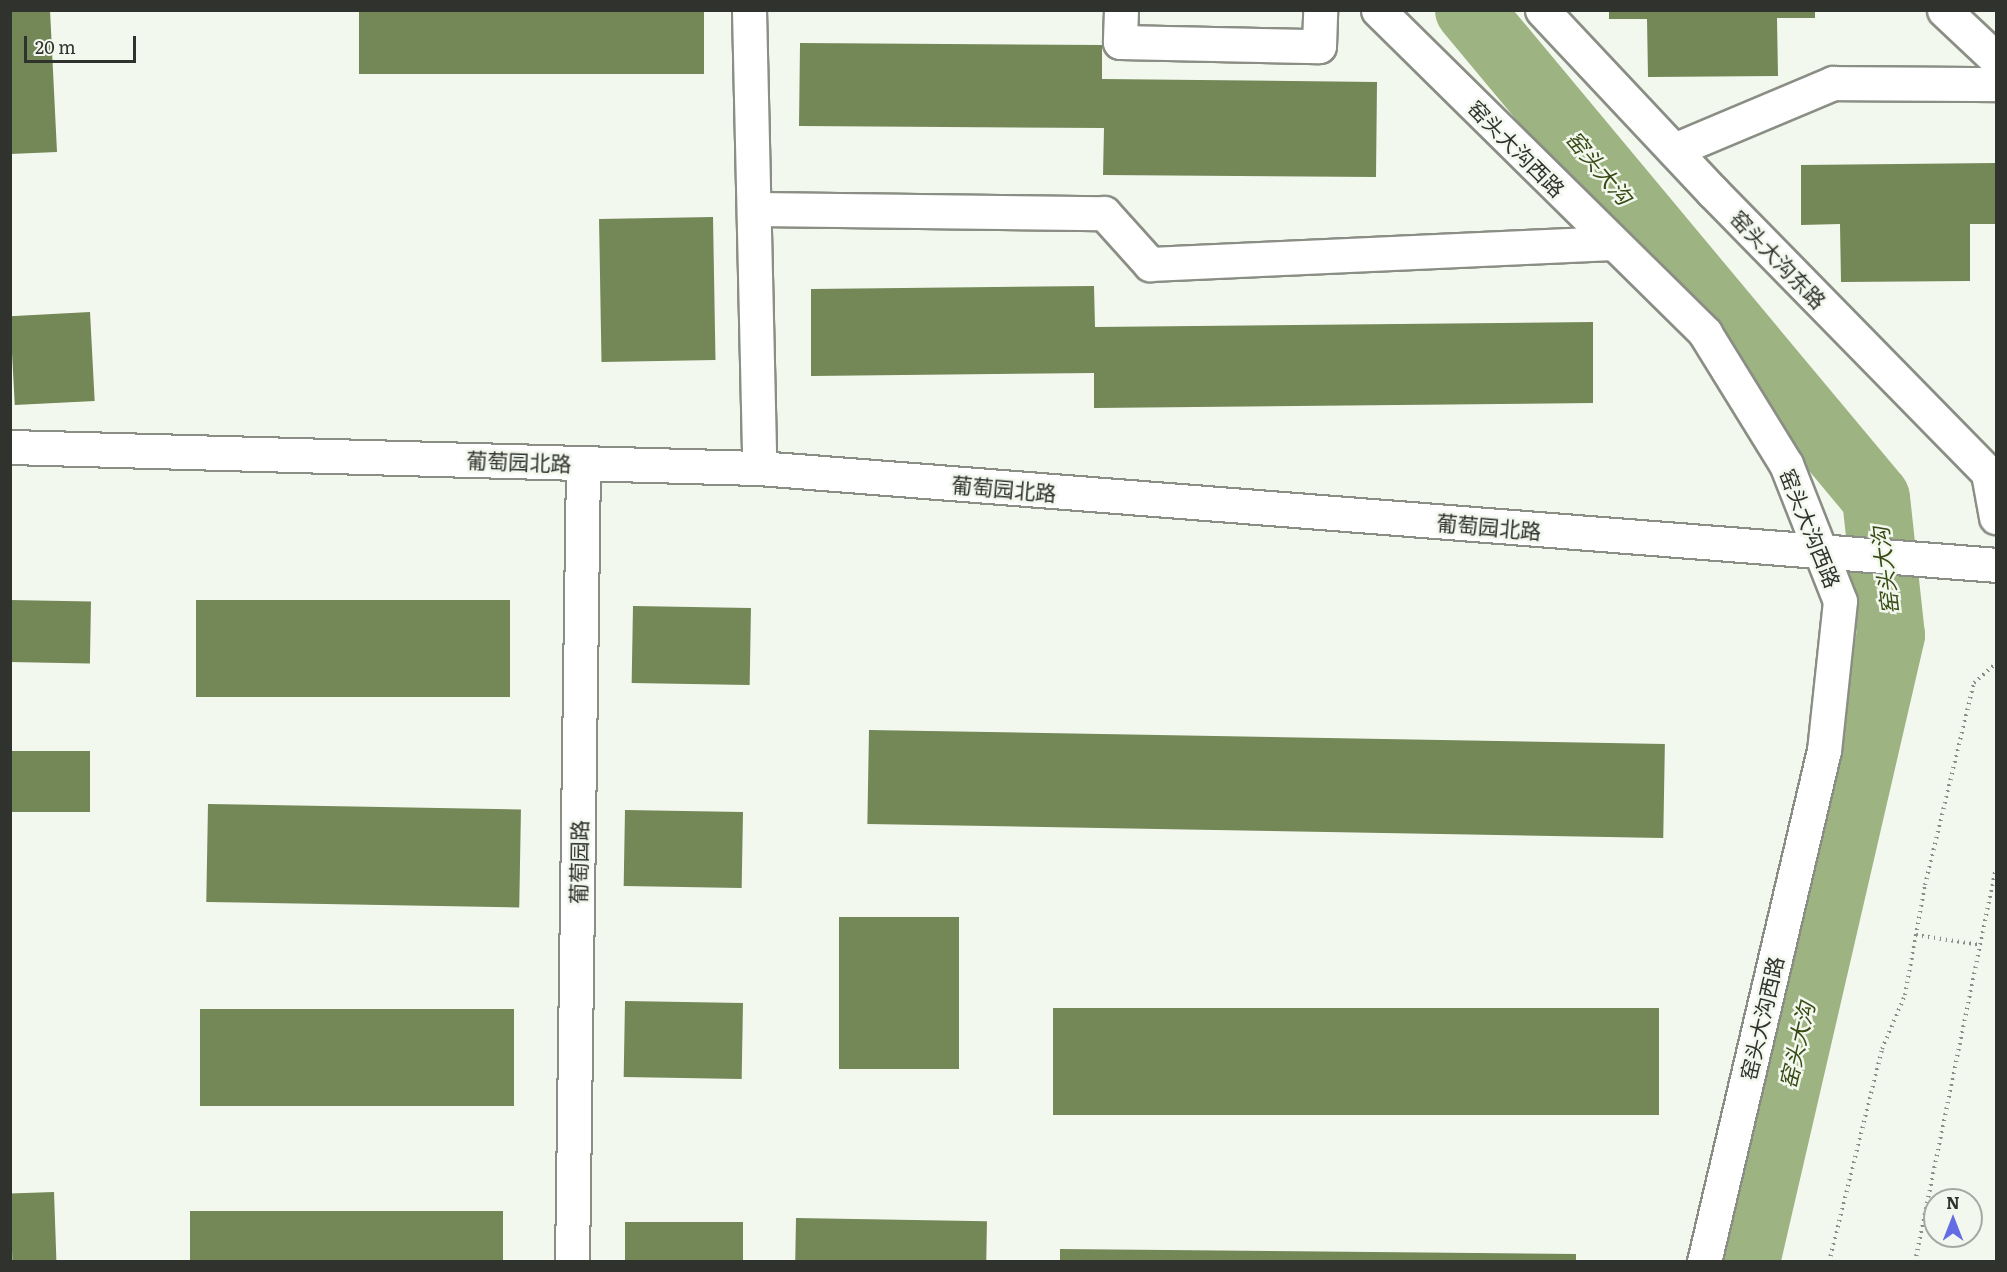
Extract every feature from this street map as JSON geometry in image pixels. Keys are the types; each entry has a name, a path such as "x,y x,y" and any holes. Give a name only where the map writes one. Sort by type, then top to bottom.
{"street":[{"path":"749,10 759,468"},
{"path":"1121,10 1120,42 1319,46 1320,10"},
{"name":"窑头大沟西路","path":"1378,10 1704,333 1786,464 1840,601 1824,750 1704,1262"},
{"name":"窑头大沟东路","path":"1542,10 1674,150 1988,472 1996,517"},
{"path":"1944,10 1996,59"},
{"path":"1674,150 1833,83 1996,84"},
{"path":"754,209 1104,213 1150,264 1613,243"},
{"name":"葡萄园北路","path":"10,447 759,468 1996,566"},
{"name":"葡萄园路","path":"572,1262 583,463"}],"path":[{"path":"1829,1262 1882,1049 1905,995 1925,885 1974,683 1996,663"},
{"path":"1915,1262 1996,869"},
{"path":"1916,936 1981,945"}],"building":[{"path":"10,10 50,10 57,152 10,154"},
{"path":"359,10 704,10 704,74 359,74"},
{"path":"1609,10 1815,10 1815,18 1777,18 1778,76 1648,77 1647,19 1609,19"},
{"path":"800,43 1102,45 1102,79 1377,82 1376,177 1103,175 1104,128 799,126"},
{"path":"1996,163 1996,224 1970,224 1970,281 1841,282 1840,224 1801,225 1801,165"},
{"path":"713,217 715,360 602,362 599,219"},
{"path":"1094,286 1095,327 1593,322 1593,403 1094,408 1094,373 811,376 811,289"},
{"path":"90,312 95,401 15,405 10,316"},
{"path":"10,600 91,601 90,663 10,662"},
{"path":"196,600 510,600 510,697 196,697"},
{"path":"633,606 751,608 750,685 632,683"},
{"path":"869,730 1665,744 1663,838 867,824"},
{"path":"10,751 90,751 90,812 10,812"},
{"path":"208,804 521,809 519,907 206,902"},
{"path":"625,810 743,812 742,888 624,886"},
{"path":"839,917 959,917 959,1069 839,1069"},
{"path":"625,1001 743,1003 742,1079 624,1077"},
{"path":"1053,1008 1659,1008 1659,1115 1053,1115"},
{"path":"200,1009 514,1009 514,1106 200,1106"},
{"path":"54,1192 56,1262 12,1262 10,1194"},
{"path":"190,1211 503,1211 503,1262 190,1262"},
{"path":"796,1218 987,1221 986,1262 795,1262"},
{"path":"625,1222 743,1222 743,1262 625,1262"},
{"path":"1060,1249 1576,1254 1576,1262 1060,1262"}],"waterway":[{"name":"窑头大沟","path":"1469,10 1876,498 1891,635 1746,1262"}]}
